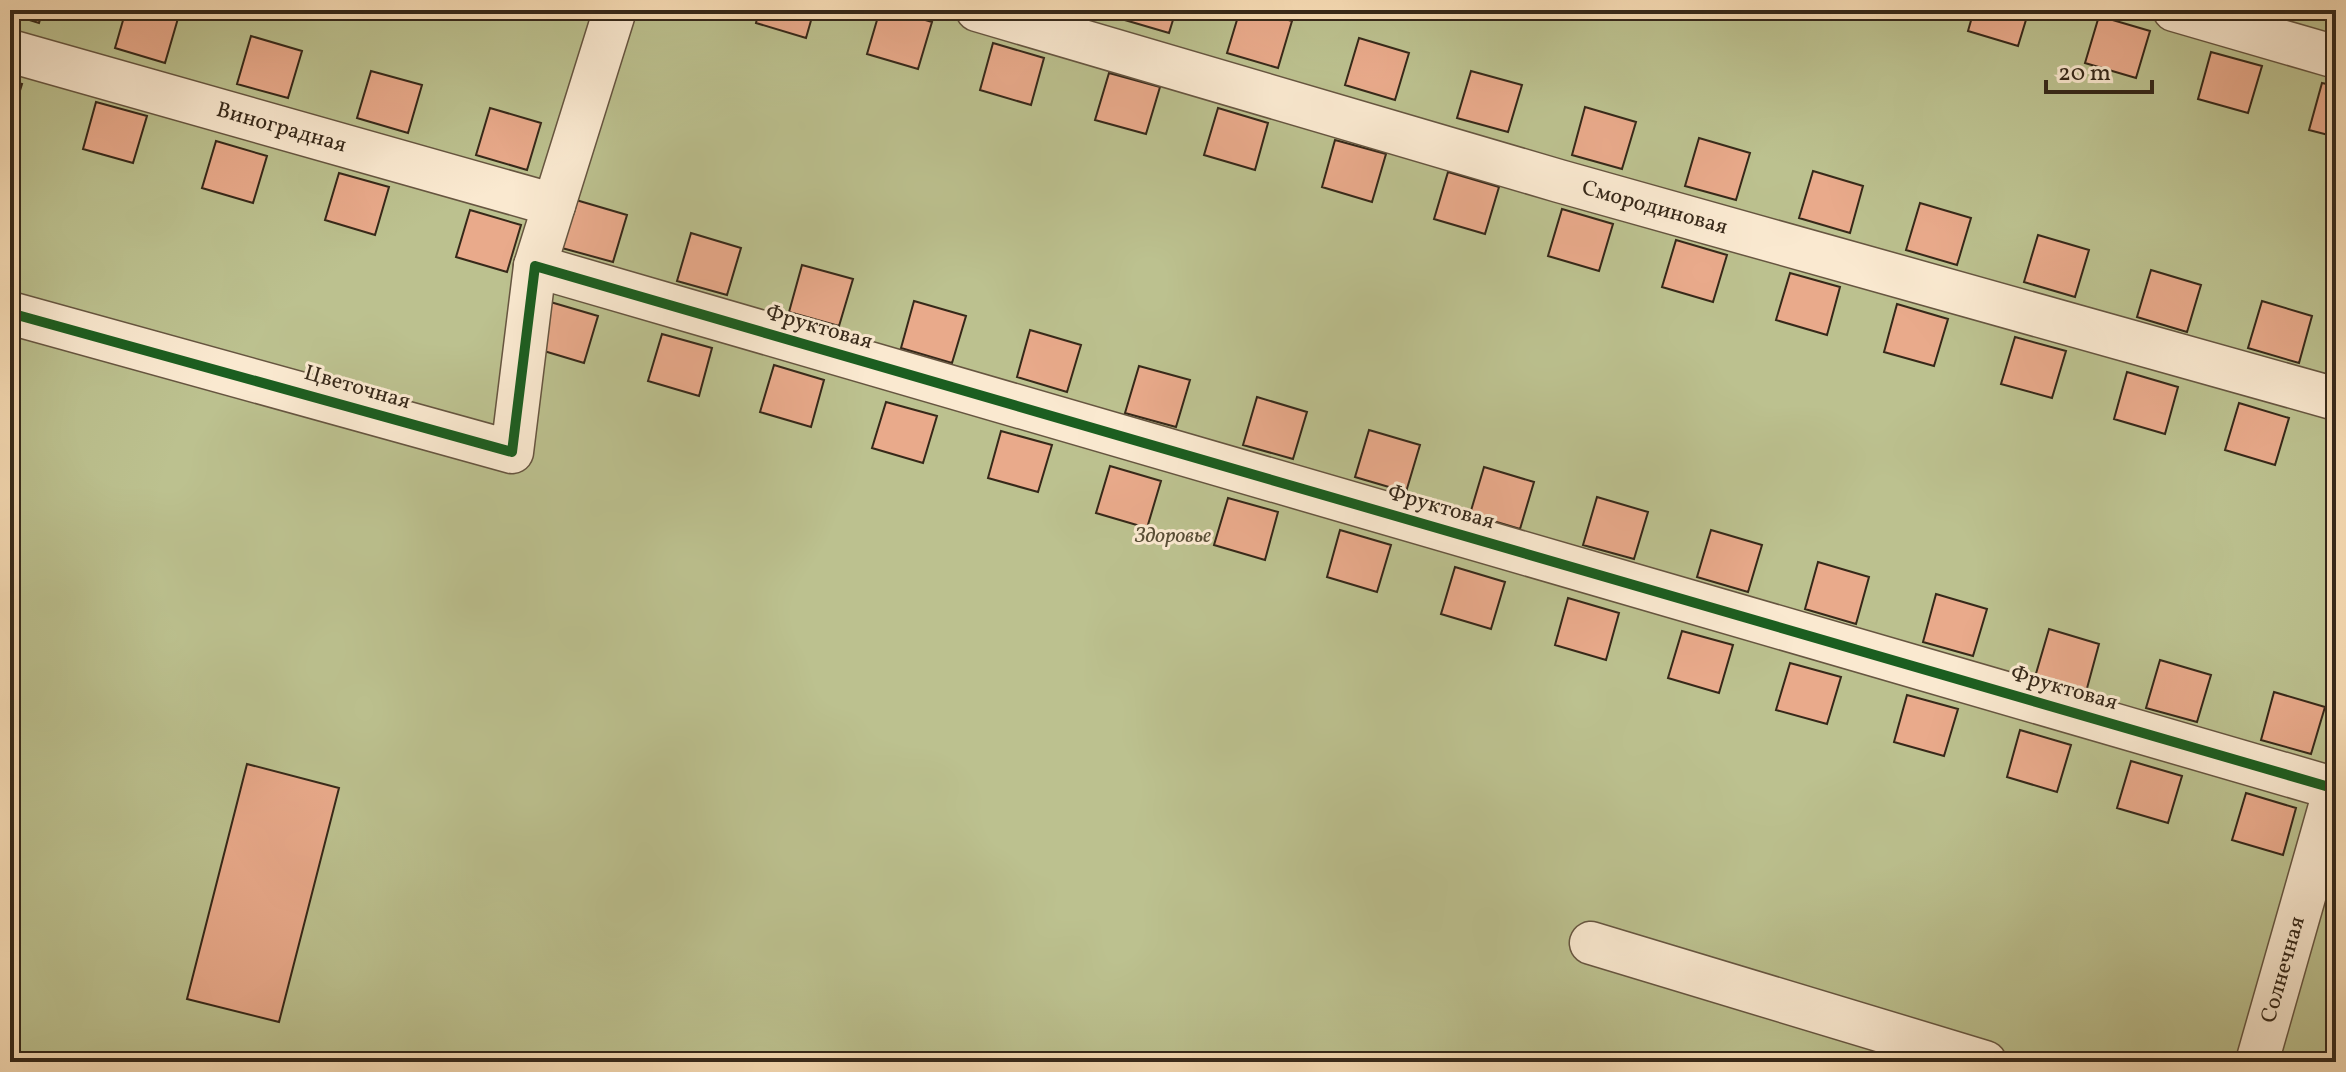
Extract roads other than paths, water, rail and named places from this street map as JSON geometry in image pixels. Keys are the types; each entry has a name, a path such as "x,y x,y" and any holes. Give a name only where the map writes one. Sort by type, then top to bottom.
{"street":[{"path":"535,266 615,10"},
{"name":"Смородиновая","path":"977,10 1559,181 2336,399"},
{"path":"2174,10 2336,57"},
{"name":"Виноградная","path":"10,51 554,205"},
{"name":"Цветочная","path":"10,313 512,452 535,266"},
{"name":"Фруктовая","path":"535,266 2336,788"},
{"name":"Солнечная","path":"2257,1062 2336,788"},
{"path":"1591,943 1985,1062"}],"park label":[{"name":"Здоровье","path":"1173,536"}]}
